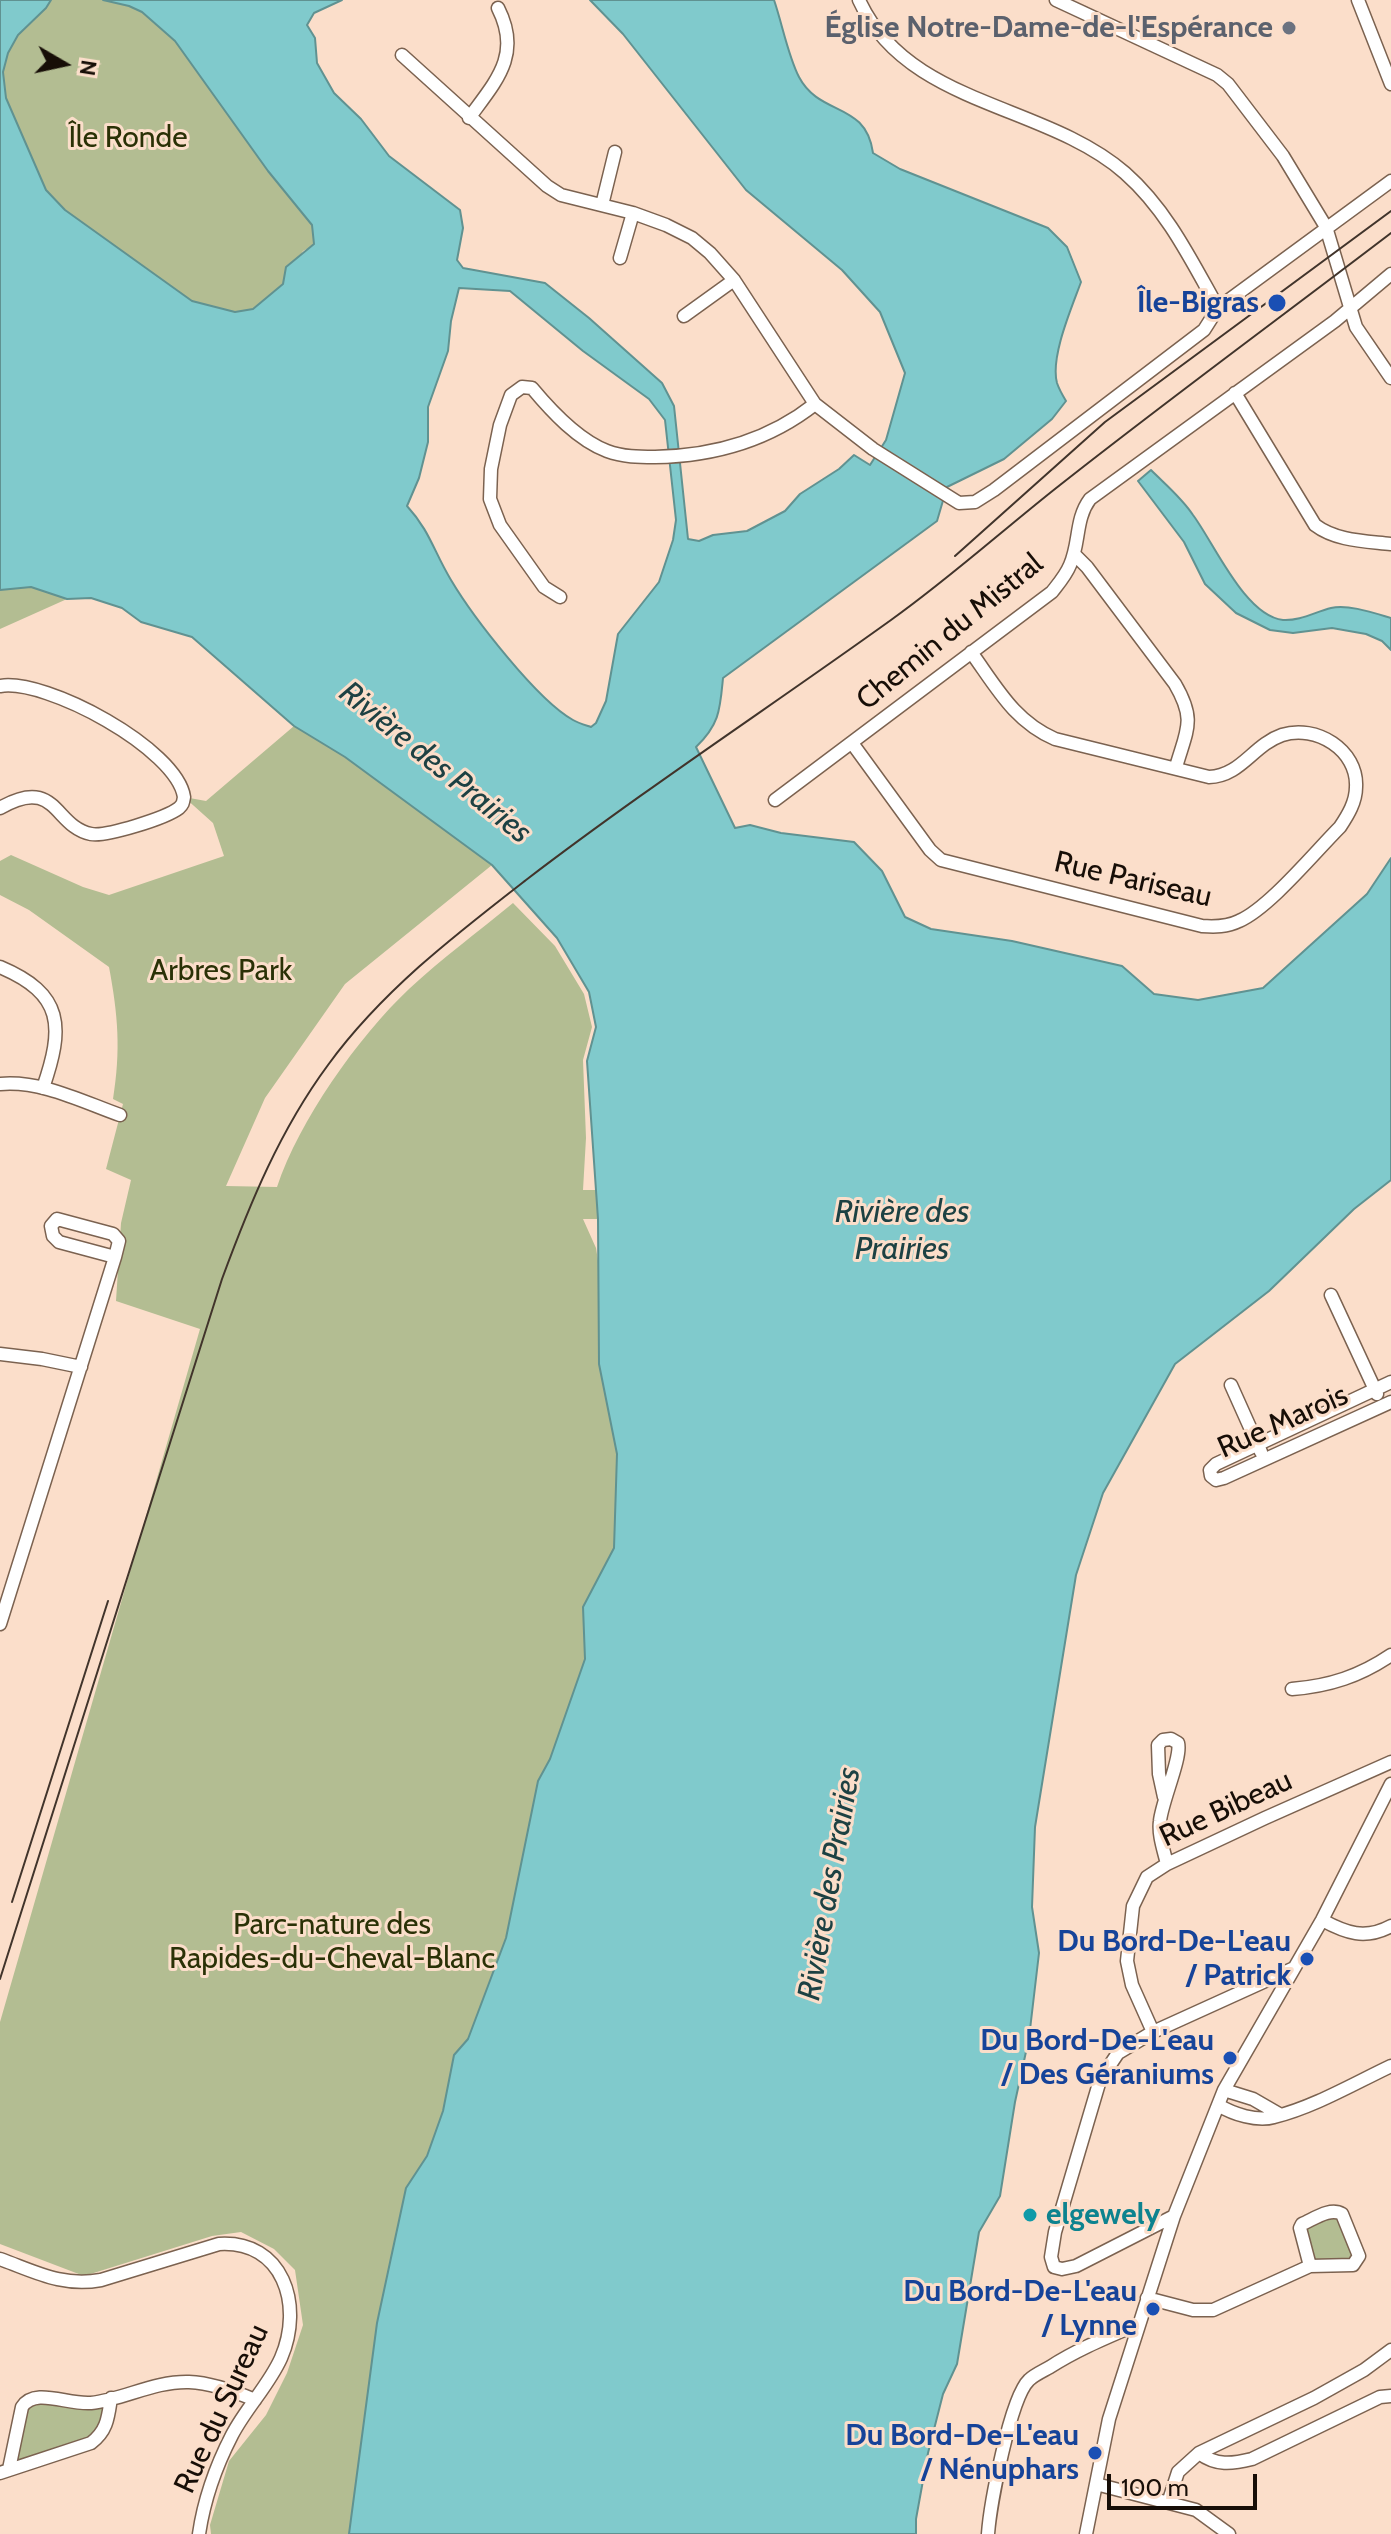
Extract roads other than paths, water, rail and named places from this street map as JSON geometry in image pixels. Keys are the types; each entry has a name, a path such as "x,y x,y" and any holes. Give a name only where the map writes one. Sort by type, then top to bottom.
{"street":[{"path":"859,0 886,43 912,65 1087,147 1125,173 1167,219 1218,308"},
{"path":"1056,0 1217,75 1228,84 1283,156 1326,227 1350,309 1366,344 1391,378"},
{"path":"1358,0 1391,84"},
{"path":"469,118 498,77 507,52 507,26 498,8"},
{"path":"402,55 469,118 561,195 633,213 692,238 734,280 815,404 873,449 948,498 965,504 983,499 1204,330 1218,308 1391,181"},
{"path":"602,205 615,152"},
{"path":"620,258 633,213"},
{"name":"Chemin du Mistral","path":"775,800 1052,592 1074,554 1079,521 1090,499 1350,309 1391,274"},
{"path":"684,316 734,280"},
{"path":"560,597 544,587 508,538 490,499 491,469 500,425 511,395 522,387 532,388 549,408 586,440 607,451 631,457 693,455 733,448 798,418 815,404"},
{"path":"1235,393 1315,525 1325,533 1340,537 1391,544"},
{"path":"1074,554 1186,702 1188,728 1176,767"},
{"name":"Rue Pariseau","path":"852,743 930,850 941,860 1202,926 1222,927 1257,911 1340,827 1349,813 1356,788 1349,760 1335,743 1320,735 1301,732 1285,734 1270,740 1233,772 1209,777 1055,739 1035,730 1017,716 971,652"},
{"path":"0,686 19,686 39,691 113,722 169,770 183,791 183,802 176,810 99,835 83,832 49,803 39,799 15,800 0,808"},
{"path":"0,967 23,977 44,994 52,1011 55,1046 43,1088"},
{"path":"0,1084 13,1082 43,1088 120,1115"},
{"path":"0,1624 2,1610 81,1367 115,1257 119,1241 113,1234 57,1219 51,1226 53,1236 59,1242 115,1257"},
{"path":"1331,1295 1375,1389 1387,1404"},
{"path":"0,1354 81,1367"},
{"name":"Rue Marois","path":"1387,1404 1224,1478 1216,1480 1211,1476 1210,1470 1216,1464 1391,1382"},
{"path":"1231,1385 1264,1460"},
{"path":"1292,1689 1340,1682 1367,1671 1391,1655"},
{"name":"Rue Bibeau","path":"1153,2032 1132,1985 1127,1961 1133,1906 1147,1877 1167,1864 1391,1762"},
{"path":"1086,2534 1109,2419 1138,2324 1174,2216 1224,2090 1322,1920 1391,1784"},
{"path":"1164,1797 1159,1826 1167,1864"},
{"path":"1322,1920 1360,1935 1370,1935 1391,1926"},
{"path":"1174,2216 1076,2266 1054,2267 1051,2257 1055,2232 1100,2080 1118,2053 1153,2032 1294,1968"},
{"path":"1218,2105 1249,2117 1272,2118 1297,2110 1391,2066"},
{"path":"1224,2090 1253,2099 1279,2114"},
{"path":"1147,2298 1193,2310 1213,2310 1310,2266 1353,2265 1359,2256 1338,2211 1332,2210 1302,2224 1300,2228 1310,2266"},
{"name":"Rue du Sureau","path":"0,2259 65,2283 81,2284 219,2244 237,2243 251,2247 274,2263 285,2285 289,2331 281,2358 232,2434 214,2475 199,2534"},
{"path":"988,2534 1003,2450 1021,2392 1029,2380 1079,2349 1138,2324"},
{"path":"1169,2500 1178,2472 1199,2453 1314,2398 1364,2370 1391,2350"},
{"path":"4,2471 22,2407 27,2399 37,2396 71,2404 93,2403 160,2384 187,2382 208,2384 255,2400"},
{"path":"1199,2453 1209,2460 1231,2464 1252,2459 1380,2397 1391,2396"},
{"path":"4,2471 91,2443 101,2436 107,2426 111,2398"},
{"path":"1314,2398 1327,2422"},
{"path":"1096,2484 1169,2500 1196,2510 1229,2534"}],"water":[{"name":"Rivière des Prairies","path":"0,0 51,0 18,35 8,53 3,72 6,98 46,190 65,210 192,301 235,312 253,309 283,284 286,267 314,244 312,225 268,171 175,41 142,12 103,0 342,0 314,13 307,25 315,38 317,63 334,93 361,119 389,156 460,210 463,228 457,260 463,268 545,283 662,383 674,406 688,539 699,541 713,535 747,531 785,511 800,494 839,469 854,455 870,465 886,440 905,373 880,312 842,270 746,190 623,34 590,0 774,0 799,77 818,98 861,125 869,136 873,153 900,169 1048,228 1067,247 1081,282 1063,332 1057,360 1057,383 1066,401 1052,419 1004,459 947,487 937,521 723,678 717,716 710,731 696,747 735,828 750,825 781,833 854,842 882,871 905,917 931,929 1012,941 1122,966 1154,994 1198,1000 1263,988 1367,894 1391,858 1391,1180 1354,1209 1269,1291 1175,1364 1103,1493 1076,1575 1035,1827 1032,1907 1039,1953 1029,2038 1000,2196 979,2232 957,2364 943,2394 928,2453 916,2534 349,2534 377,2323 406,2188 427,2156 443,2111 454,2055 468,2039 506,1938 538,1781 550,1759 585,1659 583,1607 614,1548 617,1454 599,1364 598,1219 587,1061 596,1027 589,992 557,938 492,865 345,757 294,726 192,637 141,622 122,608 91,598 67,599 31,587 0,590","holes":["459,288 510,291 583,351 649,399 665,420 676,520 673,540 659,582 618,634 606,701 591,727 558,710 524,677 461,596 427,533 407,506 419,478 428,442 428,407 448,351"]},
{"path":"1151,470 1189,509 1243,592 1256,606 1283,620 1338,607 1391,618 1391,650 1382,641 1366,634 1332,628 1293,633 1270,630 1236,613 1205,584 1184,542 1138,481"}],"tram line":[{"path":"955,556 1105,422 1391,211"},
{"path":"0,1979 222,1279 255,1195 281,1141 311,1090 349,1038 421,965 526,880 913,604 1101,453 1391,233"},
{"path":"12,1902 108,1601"}],"place":[{"name":"Église Notre-Dame-de-l'Espérance","path":"1289,28"},
{"name":"Île-Bigras","path":"1277,303"},
{"name":"Du Bord-De-L'eau / Patrick","path":"1307,1959"},
{"name":"Du Bord-De-L'eau / Des Géraniums","path":"1230,2058"},
{"name":"elgewely","path":"1030,2215"},
{"name":"Du Bord-De-L'eau / Lynne","path":"1153,2309"},
{"name":"Du Bord-De-L'eau / Nénuphars","path":"1095,2453"}],"park label":[{"name":"Île Ronde","path":"128,138"},
{"name":"Arbres Park","path":"221,971"},
{"name":"Parc-nature des Rapides-du-Cheval-Blanc","path":"332,1942"}]}
